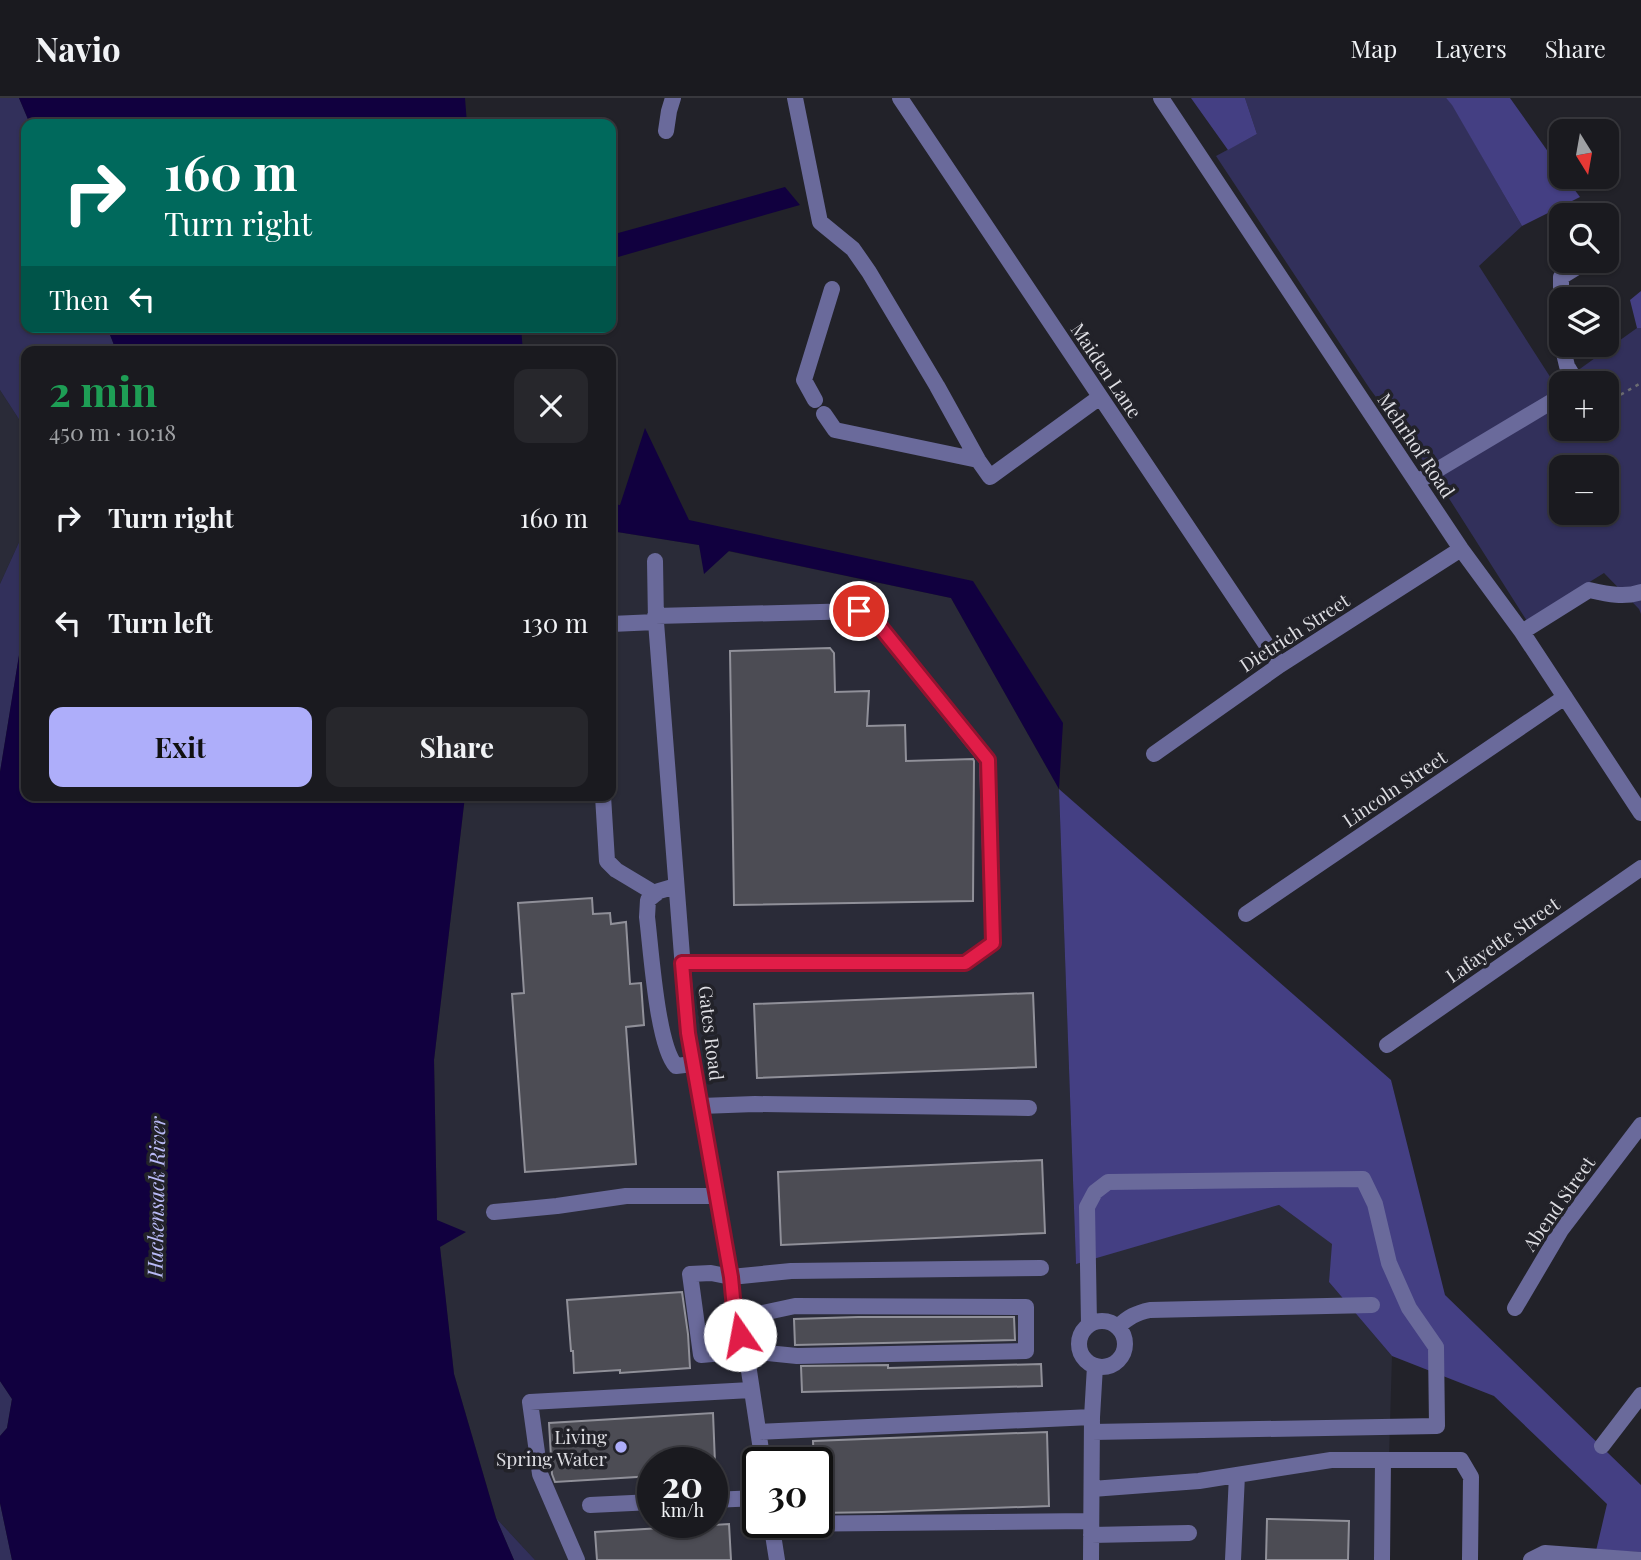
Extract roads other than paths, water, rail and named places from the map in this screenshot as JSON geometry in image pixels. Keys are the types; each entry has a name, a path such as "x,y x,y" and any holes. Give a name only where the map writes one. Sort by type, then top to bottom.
{"street":[{"path":"666,131 668,111 673,98"},
{"path":"795,98 820,222 853,249 869,272 990,477 1100,397"},
{"name":"Maiden Lane","path":"900,98 1280,665"},
{"name":"Mehrhof Road","path":"1161,98 1461,549 1522,632 1641,813"},
{"path":"1561,287 1561,277 1568,273"},
{"path":"815,400 804,380 832,289"},
{"path":"1417,482 1549,403"},
{"path":"824,414 835,430 978,460"},
{"name":"Dietrich Street","path":"1154,754 1280,665 1461,549"},
{"name":"Gates Road","path":"655,561 655,619 688,1033 731,1277 735,1319 746,1351 761,1447"},
{"path":"1522,632 1589,590 1608,595 1632,595 1641,592"},
{"path":"616,623 655,619 859,611 878,624 988,760 993,943 965,963 682,963"},
{"name":"Lincoln Street","path":"1246,914 1565,697"},
{"path":"603,801 607,861 656,894"},
{"name":"Lafayette Street","path":"1387,1045 1641,868"},
{"path":"676,886 648,900 647,917 661,1025 672,1061 676,1066 693,1064"},
{"path":"701,1107 755,1104 1029,1108"},
{"name":"Abend Street","path":"1515,1308 1561,1230 1641,1125"},
{"path":"759,1432 1092,1424 1437,1426 1436,1347 1409,1308 1389,1264 1375,1204 1363,1179 1108,1182 1095,1192 1087,1207 1089,1324"},
{"path":"494,1212 625,1196 717,1196"},
{"path":"735,1319 795,1306 1026,1307 1026,1351 797,1356 746,1351 701,1355 690,1274 711,1273 731,1277 791,1271 1041,1268"},
{"path":"1118,1327 1136,1313 1150,1310 1372,1305"},
{"path":"1097,1321 1112,1323 1123,1334 1125,1349 1122,1356 1110,1366 1095,1366 1083,1357 1078,1343 1089,1324 1097,1321"},
{"path":"1091,1560 1095,1366"},
{"path":"577,1560 540,1474 530,1402 751,1390"},
{"path":"1602,1446 1641,1395"},
{"path":"1092,1489 1199,1481 1331,1460 1461,1460 1471,1477 1470,1560"},
{"path":"1382,1460 1382,1560"},
{"path":"1233,1560 1237,1475"},
{"path":"590,1505 637,1504"},
{"path":"833,1524 1091,1528 1189,1533"},
{"path":"773,1538 777,1560"},
{"path":"1531,1560 1545,1553 1641,1560"}],"water":[{"path":"19,98 465,98 467,119 28,119"},
{"path":"785,187 800,205 616,258 616,234"},
{"path":"109,333 521,333 523,346 114,346"},
{"path":"645,428 689,520 973,581 1063,723 1059,789 951,598 729,551 704,574 699,545 616,532 616,505 620,505"},
{"name":"Hackensack River","path":"21,643 21,801 464,801 434,1060 437,1220 466,1232 440,1247 454,1374 496,1518 514,1560 12,1560 0,1503 0,1436 7,1428 12,1399 0,1381 0,772"}],"place":[{"name":"Living Spring Water","path":"621,1447"}]}
